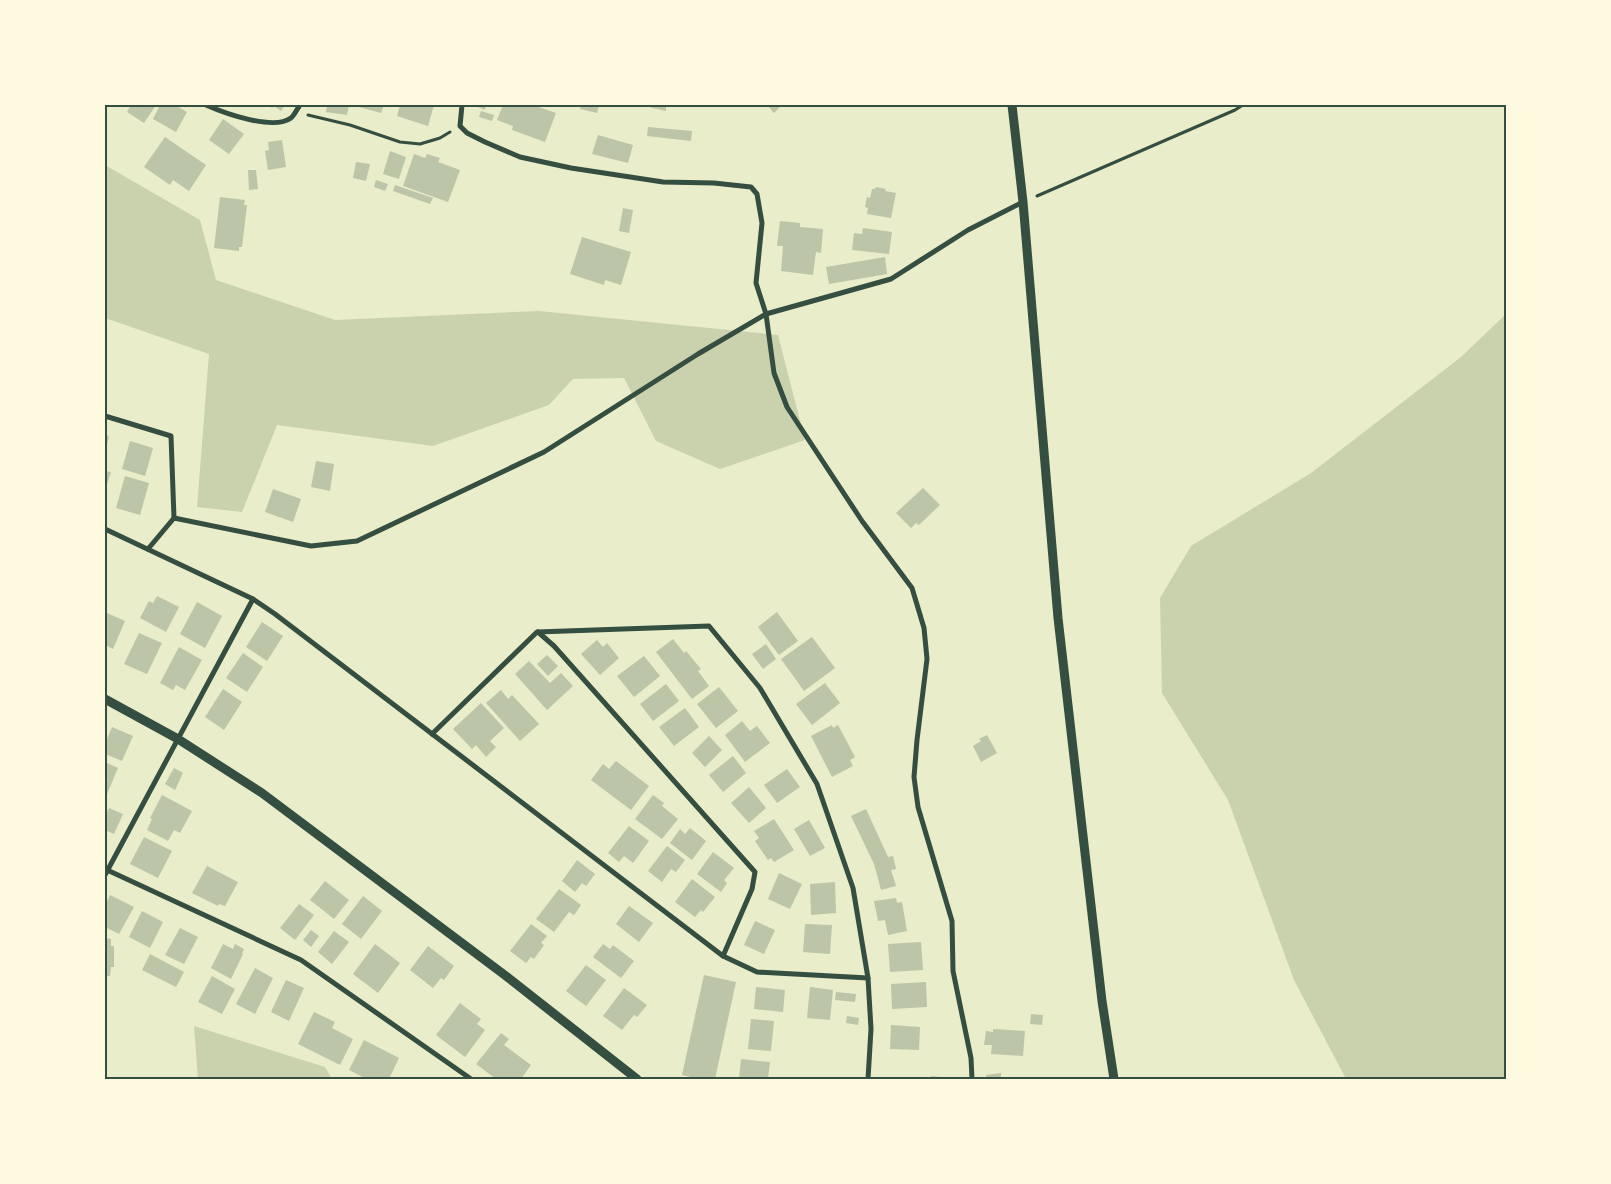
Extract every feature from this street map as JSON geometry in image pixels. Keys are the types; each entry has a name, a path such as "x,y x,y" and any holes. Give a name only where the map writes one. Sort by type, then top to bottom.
{"street":[{"path":"206,105 244,118 276,124 291,118 300,105"},
{"path":"462,105 460,126 467,133 520,157 571,168 663,182 714,183 751,187 757,194 762,223 756,283 766,314 774,373 787,407 862,521 912,588 924,628 926,659 914,777 918,807 952,922 953,971 971,1058 972,1079"},
{"path":"1012,105 1023,202 1058,618 1102,1001 1114,1079"},
{"path":"174,518 311,546 356,541 544,452 698,354 766,314 891,279 968,230 1023,202"},
{"path":"105,416 171,436 174,518 148,548"},
{"path":"105,529 253,599 275,614 723,956 757,972 868,978"},
{"path":"253,599 106,871 302,960 471,1079"},
{"path":"432,734 537,632 709,626 760,688 817,784 853,888 868,978 871,1029 868,1079"},
{"path":"537,632 554,646 755,872 752,889 723,956"},
{"path":"105,699 178,739 262,792 506,976 637,1079"}],"path":[{"path":"1023,202 1243,105"},
{"path":"295,112 350,125 400,142 420,144 440,138 460,126"}],"green space":[{"path":"105,165 200,220 216,280 335,320 539,311 778,335 805,440 720,469 656,441 624,378 573,379 549,405 433,446 277,425 242,512 197,507 209,354 105,318"},
{"path":"1506,314 1506,1079 1346,1079 1294,980 1228,800 1162,693 1160,598 1191,546 1311,473 1461,357"},
{"path":"194,1026 325,1067 332,1079 198,1079"}],"building":[{"path":"131,105 156,105 144,123 127,112"},
{"path":"160,105 175,105 187,112 176,132 153,119"},
{"path":"268,105 285,105 281,111 274,106 272,108"},
{"path":"327,105 349,105 347,115 326,112"},
{"path":"360,105 384,105 381,113 359,107"},
{"path":"400,105 434,105 428,126 397,116"},
{"path":"473,105 486,105 485,110"},
{"path":"503,105 533,105 556,113 545,142 512,130 513,126 497,120"},
{"path":"581,105 599,105 597,113 580,109"},
{"path":"640,105 666,105 666,111"},
{"path":"767,105 782,105 774,113"},
{"path":"481,111 494,115 492,121 479,117"},
{"path":"223,119 244,134 229,154 209,140"},
{"path":"648,127 692,131 691,141 647,136"},
{"path":"598,135 633,145 628,163 592,154"},
{"path":"165,137 206,165 189,191 173,180 170,185 144,167"},
{"path":"282,140 286,167 268,170 265,151 269,150 268,142"},
{"path":"390,151 406,157 399,179 383,174"},
{"path":"414,154 425,158 427,154 440,158 438,162 460,170 448,202 403,186"},
{"path":"356,162 370,164 366,181 353,178"},
{"path":"248,170 256,170 258,189 249,190"},
{"path":"376,180 388,184 385,191 374,187"},
{"path":"395,185 433,198 430,204 393,191"},
{"path":"876,187 896,193 891,218 867,214 868,208 865,207 867,197 870,198 872,189"},
{"path":"220,197 245,200 244,205 247,205 242,247 239,247 239,251 214,248"},
{"path":"623,208 633,210 629,233 619,231"},
{"path":"780,221 800,223 800,227 823,229 821,253 816,252 813,275 781,271 783,246 777,246"},
{"path":"863,228 892,232 889,254 852,250 854,233 862,234"},
{"path":"582,237 631,252 621,285 605,280 604,285 570,274"},
{"path":"885,257 887,274 829,284 826,267"},
{"path":"105,435 109,436 106,450 105,450"},
{"path":"130,441 153,448 145,476 122,469"},
{"path":"316,461 334,464 330,491 311,487"},
{"path":"105,471 111,472 105,491"},
{"path":"125,476 149,483 140,515 116,508"},
{"path":"923,488 940,505 919,525 916,523 911,528 896,513"},
{"path":"273,489 301,499 293,522 265,512"},
{"path":"157,596 179,607 166,632 140,618 149,601 153,603"},
{"path":"197,602 222,616 205,648 180,634"},
{"path":"777,612 798,641 779,655 758,627"},
{"path":"107,613 125,621 113,649 105,645 105,617"},
{"path":"262,622 283,636 267,661 246,647"},
{"path":"139,633 162,643 147,674 124,664"},
{"path":"812,637 835,668 804,691 781,659"},
{"path":"673,639 684,653 686,651 701,669 698,671 709,686 692,699 656,652"},
{"path":"597,640 603,647 607,643 619,658 600,675 581,654"},
{"path":"766,644 776,659 763,669 752,654"},
{"path":"179,647 202,660 185,690 176,685 173,690 160,683"},
{"path":"243,653 263,667 247,692 226,678"},
{"path":"547,655 558,666 548,676 537,664"},
{"path":"644,656 660,676 634,697 617,676"},
{"path":"529,661 550,683 561,673 573,686 547,710 515,674"},
{"path":"825,683 840,703 812,725 796,704"},
{"path":"666,684 679,701 653,721 640,704"},
{"path":"719,687 738,711 716,728 697,704"},
{"path":"223,689 242,702 224,730 205,717"},
{"path":"501,690 508,699 512,695 539,724 520,741 486,703"},
{"path":"481,703 504,728 490,741 496,747 486,757 476,745 472,749 453,729"},
{"path":"685,708 699,727 674,746 659,727"},
{"path":"742,721 750,731 757,726 770,743 745,762 725,735"},
{"path":"832,725 833,728 838,725 855,757 850,760 853,766 832,777 811,736"},
{"path":"112,727 133,736 122,761 105,754 105,744"},
{"path":"987,735 997,753 981,762 973,746 981,741 979,739"},
{"path":"709,736 722,750 705,767 692,753"},
{"path":"733,756 746,773 723,792 709,775"},
{"path":"616,761 649,786 631,810 591,780 603,764 609,769"},
{"path":"105,762 118,768 105,799"},
{"path":"174,768 183,773 175,790 165,784"},
{"path":"787,769 800,787 777,803 764,785"},
{"path":"749,787 766,808 749,823 731,803"},
{"path":"162,795 192,811 180,833 174,830 168,841 147,830 152,819 150,818"},
{"path":"653,795 664,803 662,806 678,819 662,839 635,819"},
{"path":"109,808 123,814 114,834 105,830 105,816"},
{"path":"866,809 888,857 893,856 896,869 891,870 896,886 881,890 874,864 851,816"},
{"path":"774,819 794,850 774,862 771,858 768,860 755,841 759,838 754,831"},
{"path":"809,820 825,848 810,856 794,829"},
{"path":"629,826 649,841 633,863 624,856 619,862 608,853"},
{"path":"690,828 706,841 692,860 670,843 680,829 685,834"},
{"path":"144,837 172,851 158,878 130,864"},
{"path":"667,846 685,860 676,872 671,869 662,882 648,871"},
{"path":"713,852 734,868 724,880 727,883 721,892 697,874"},
{"path":"577,860 595,874 586,886 582,883 575,892 562,881"},
{"path":"207,866 238,882 225,906 219,904 218,906 192,893"},
{"path":"779,873 802,884 790,909 768,899"},
{"path":"692,879 715,897 703,912 701,910 695,917 675,902"},
{"path":"325,881 349,900 334,919 310,900"},
{"path":"835,882 836,913 811,915 810,884"},
{"path":"559,889 581,905 574,915 569,912 554,932 536,919"},
{"path":"110,895 134,907 119,934 105,927 105,905"},
{"path":"363,896 382,911 361,939 342,924"},
{"path":"896,898 897,903 902,902 907,931 888,935 885,920 878,921 874,901"},
{"path":"299,904 314,915 295,940 280,928"},
{"path":"629,906 653,923 639,942 616,924"},
{"path":"142,911 163,922 150,948 129,937"},
{"path":"755,921 775,930 764,954 744,945"},
{"path":"531,924 547,936 541,943 544,945 534,959 531,957 526,963 510,951"},
{"path":"805,924 832,925 830,954 803,952"},
{"path":"180,928 198,937 184,964 165,955"},
{"path":"311,930 319,936 311,947 303,940"},
{"path":"334,931 349,942 332,964 318,952"},
{"path":"105,938 111,939 111,946 114,946 114,967 111,967 110,976 105,976"},
{"path":"921,942 923,970 890,972 888,944"},
{"path":"223,944 233,949 235,944 244,949 231,979 211,968"},
{"path":"375,944 400,963 378,993 353,974"},
{"path":"603,944 610,949 613,945 634,961 621,978 593,957"},
{"path":"428,946 454,966 444,980 441,978 433,988 410,970"},
{"path":"150,954 184,972 176,987 142,970"},
{"path":"586,965 606,980 586,1006 566,991"},
{"path":"255,968 273,978 255,1014 236,1004"},
{"path":"704,975 736,982 715,1079 699,1079 682,1075"},
{"path":"212,976 235,989 222,1014 198,1002"},
{"path":"286,980 304,988 289,1021 271,1012"},
{"path":"926,982 927,1007 892,1009 891,984"},
{"path":"756,987 785,990 783,1012 754,1009"},
{"path":"810,987 833,990 830,1020 807,1018"},
{"path":"624,988 647,1005 637,1017 634,1015 622,1030 603,1016"},
{"path":"836,992 856,994 855,1002 835,1000"},
{"path":"460,1003 481,1019 477,1024 485,1030 465,1057 436,1035"},
{"path":"314,1012 335,1022 332,1028 353,1039 340,1065 298,1044"},
{"path":"1031,1014 1043,1015 1042,1025 1030,1024"},
{"path":"847,1016 859,1018 858,1025 846,1023"},
{"path":"751,1019 774,1021 771,1051 748,1049"},
{"path":"891,1025 920,1027 919,1050 890,1049"},
{"path":"993,1029 1025,1031 1023,1056 991,1054 992,1045 984,1045 986,1031 993,1032"},
{"path":"501,1033 509,1039 504,1045 531,1065 521,1079 496,1079 476,1064"},
{"path":"364,1040 399,1058 389,1079 367,1079 349,1070"},
{"path":"741,1059 770,1062 768,1079 739,1079"},
{"path":"1001,1073 1001,1079 987,1079 986,1075"},
{"path":"931,1076 950,1078 950,1079 931,1079"}]}
